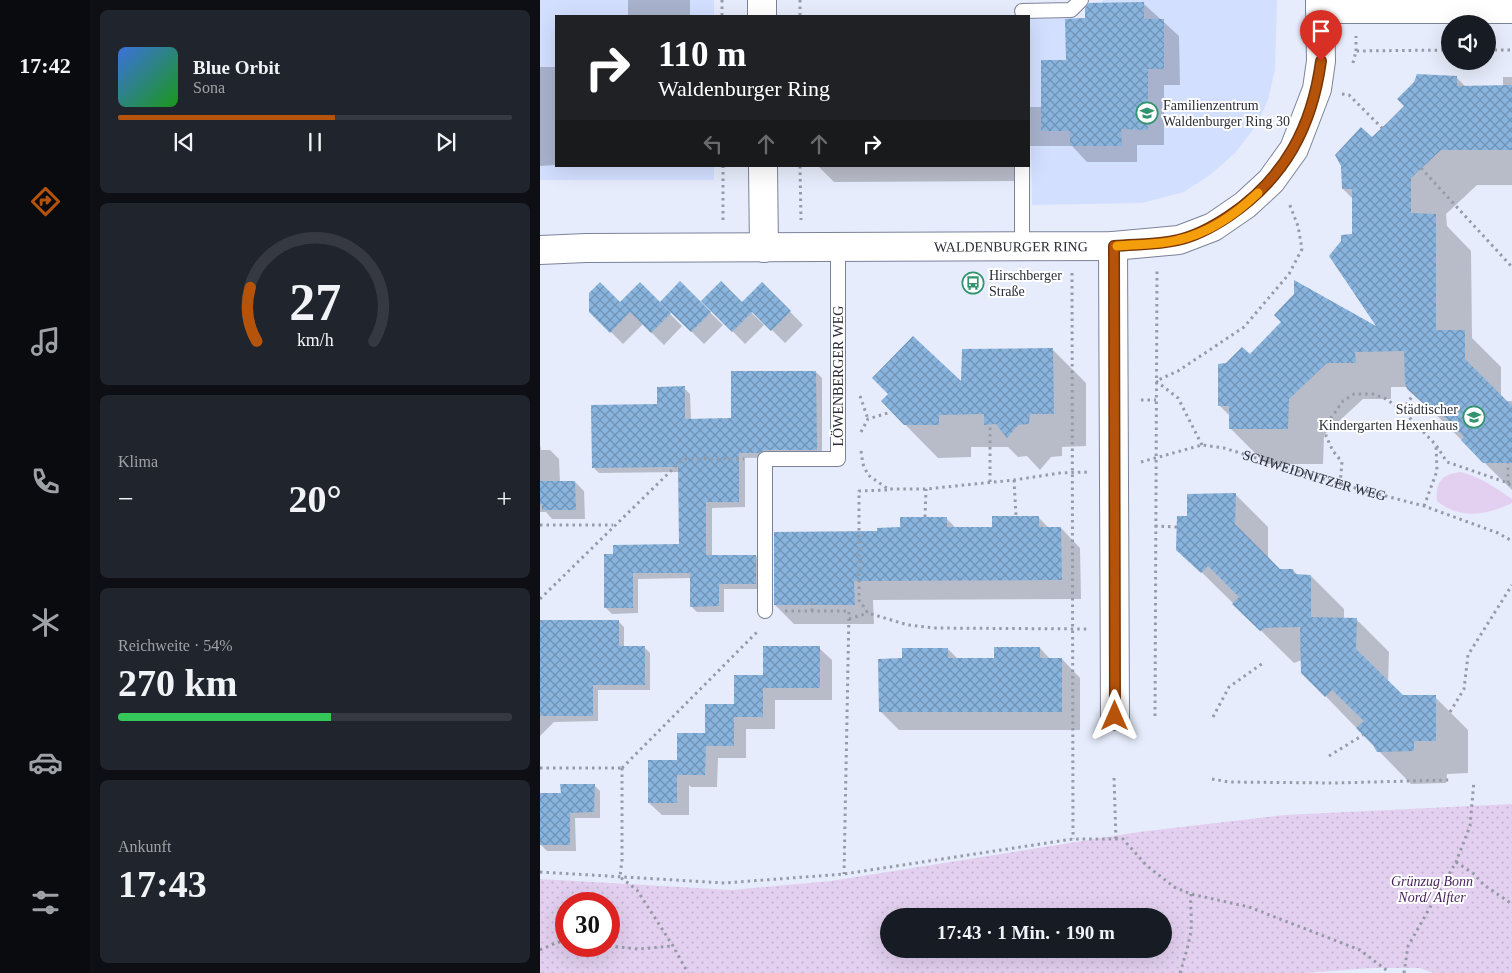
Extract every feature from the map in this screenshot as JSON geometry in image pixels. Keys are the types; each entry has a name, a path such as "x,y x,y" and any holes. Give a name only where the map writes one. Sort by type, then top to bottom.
{"street":[{"path":"762,0 762,15"},
{"path":"1320,4 1512,9"},
{"name":"WALDENBURGER RING","path":"540,250 586,248 1114,246 1179,240 1213,227 1245,205 1272,181 1294,149 1317,89 1321,61 1320,4"},
{"path":"763,167 764,248"},
{"path":"1114,246 1115,716"}],"lane":[{"path":"1022,9 1071,10 1081,0"},
{"path":"1022,167 1022,246"},
{"name":"LÖWENBERGER WEG","path":"765,459 838,459 838,248"},
{"path":"765,459 765,611"}],"path":[{"path":"722,0 722,15"},
{"path":"800,0 800,15"},
{"path":"1353,63 1356,51 1441,50"},
{"path":"1496,50 1512,50"},
{"path":"1317,89 1349,96 1382,128"},
{"path":"723,167 723,248"},
{"path":"800,167 801,248"},
{"path":"1421,168 1512,267"},
{"path":"1156,381 1178,371 1244,327 1289,274 1302,249 1299,233 1286,197 1272,181"},
{"path":"1155,716 1157,242"},
{"path":"1072,245 1073,839"},
{"path":"1156,381 1178,398 1202,445"},
{"path":"1402,410 1417,390"},
{"path":"1340,484 1342,462 1333,451 1326,436 1328,422 1343,400 1354,394 1373,394 1386,399 1402,410 1436,445 1447,462 1508,483 1512,487"},
{"path":"861,440 861,430 868,419 891,412"},
{"path":"990,424 990,482"},
{"name":"SCHWEIDNITZER WEG","path":"868,613 859,600 859,491 926,489 1060,473 1114,469 1202,445 1224,448 1340,484 1424,506 1512,540"},
{"path":"1424,506 1437,471 1436,445"},
{"path":"860,449 863,464 868,475 888,490"},
{"path":"540,599 683,459 765,459"},
{"path":"1508,463 1508,483"},
{"path":"1014,480 1016,516"},
{"path":"925,517 926,489"},
{"path":"540,525 614,525"},
{"path":"1155,526 1177,526"},
{"path":"1450,712 1464,689 1468,655 1512,585"},
{"path":"812,600 812,611"},
{"path":"620,877 622,860 622,768 765,623 765,611 849,611 844,874"},
{"path":"849,620 868,613 908,625 934,628 1114,629"},
{"path":"1213,717 1229,687 1263,663"},
{"path":"1329,756 1363,735"},
{"path":"540,768 622,768"},
{"path":"1114,778 1116,840"},
{"path":"1212,779 1229,782 1334,783 1449,780"},
{"path":"1404,973 1408,946 1456,862 1470,826 1474,781"},
{"path":"540,872 726,883 844,874 1073,839 1123,839 1146,866 1162,880 1191,894 1249,907 1360,950 1389,973"},
{"path":"1456,862 1474,874 1484,885 1512,904"},
{"path":"620,877 637,890 688,973"},
{"path":"1180,973 1191,928 1191,894"},
{"path":"540,950 555,943"},
{"path":"620,947 638,949 673,946"}],"shaded area":[{"path":"540,0 714,0 714,15 555,15 555,167 714,167 714,180 540,180"},
{"name":"Familienzentrum Waldenburger Ring 30","path":"1103,0 1277,0 1275,70 1268,100 1256,126 1235,153 1210,175 1184,192 1142,203 1032,205 1030,19 1085,18 1085,3 1102,2"}],"green space":[{"path":"1461,472 1494,487 1512,499 1512,503 1484,513 1474,514 1455,511 1446,507 1437,501 1439,484 1445,477"},
{"name":"Grünzug Bonn Nord/ Alfter","path":"1512,804 1512,973 1434,973 1419,968 1372,968 1304,973 540,973 540,879 732,890 831,881 1139,832 1285,815"}],"building":[{"path":"1144,2 1144,19 1164,19 1164,69 1148,69 1148,130 1121,129 1122,146 1070,146 1070,131 1041,131 1041,60 1066,60 1065,19 1085,18 1085,8 1089,3"},
{"path":"1417,74 1457,76 1457,86 1512,85 1512,150 1441,150 1411,178 1411,213 1436,214 1436,330 1465,330 1465,359 1512,406 1512,463 1483,463 1461,440 1464,437 1449,421 1432,405 1428,408 1407,389 1405,383 1404,351 1355,352 1356,363 1327,363 1289,399 1288,429 1229,429 1229,406 1218,406 1218,364 1226,363 1242,347 1250,354 1281,322 1274,315 1294,294 1294,280 1376,326 1329,256 1341,241 1341,235 1352,234 1352,189 1342,189 1341,166 1335,155 1361,127 1372,137 1388,122 1404,106 1397,99 1414,82"},
{"path":"680,281 711,312 691,332 660,302"},
{"path":"721,281 752,312 732,332 701,301"},
{"path":"600,282 620,302 640,282 671,313 651,333 630,312 610,333 589,312 589,293"},
{"path":"762,282 791,311 771,331 742,302"},
{"path":"913,336 961,381 962,349 1053,348 1054,414 1030,414 1029,424 1018,425 1007,438 996,424 984,425 984,414 939,415 939,425 904,425 881,401 888,394 872,378"},
{"path":"731,371 816,371 817,450 765,450 759,453 739,453 739,502 706,502 706,555 756,555 756,584 719,584 719,606 690,607 690,573 633,573 633,608 604,608 604,554 613,554 613,545 679,544 678,467 592,468 591,405 657,404 657,387 685,386 685,419 731,418"},
{"path":"540,481 575,481 576,510 542,510 542,504 540,504"},
{"path":"1236,493 1235,524 1280,569 1293,569 1294,574 1311,575 1311,617 1357,618 1356,649 1403,695 1436,695 1436,741 1414,741 1414,751 1377,752 1373,745 1356,728 1364,721 1332,690 1325,697 1301,673 1300,627 1265,628 1260,631 1232,604 1239,597 1208,566 1201,573 1176,550 1177,516 1187,516 1187,494"},
{"path":"992,516 1039,516 1039,527 1061,527 1062,580 854,581 855,605 774,605 774,532 877,531 877,528 900,527 900,517 947,517 947,527 992,527"},
{"path":"540,620 619,620 619,646 645,646 645,685 593,685 593,716 540,716"},
{"path":"763,646 820,646 820,688 763,688 763,717 734,717 734,746 706,746 705,775 677,775 677,733 705,733 705,704 734,704 734,675 763,675"},
{"path":"994,647 1040,647 1040,658 1062,658 1062,712 879,712 878,659 902,658 902,648 948,648 948,658 994,658"},
{"path":"648,760 677,760 677,803 648,803"},
{"path":"560,784 595,784 594,812 570,813 570,845 540,845 540,793 561,793"}],"slow traffic":[{"path":"1117,246 1179,240 1213,227 1245,205 1258,193"}],"place":[{"name":"Familienzentrum Waldenburger Ring 30","path":"1147,113"},
{"name":"Hirschberger Straße","path":"973,283"},
{"name":"Städtischer Kindergarten Hexenhaus","path":"1474,417"}],"route":[{"path":"1115,716 1114,246 1179,240 1213,227 1245,205 1272,181 1294,149 1317,89 1321,61"}]}
